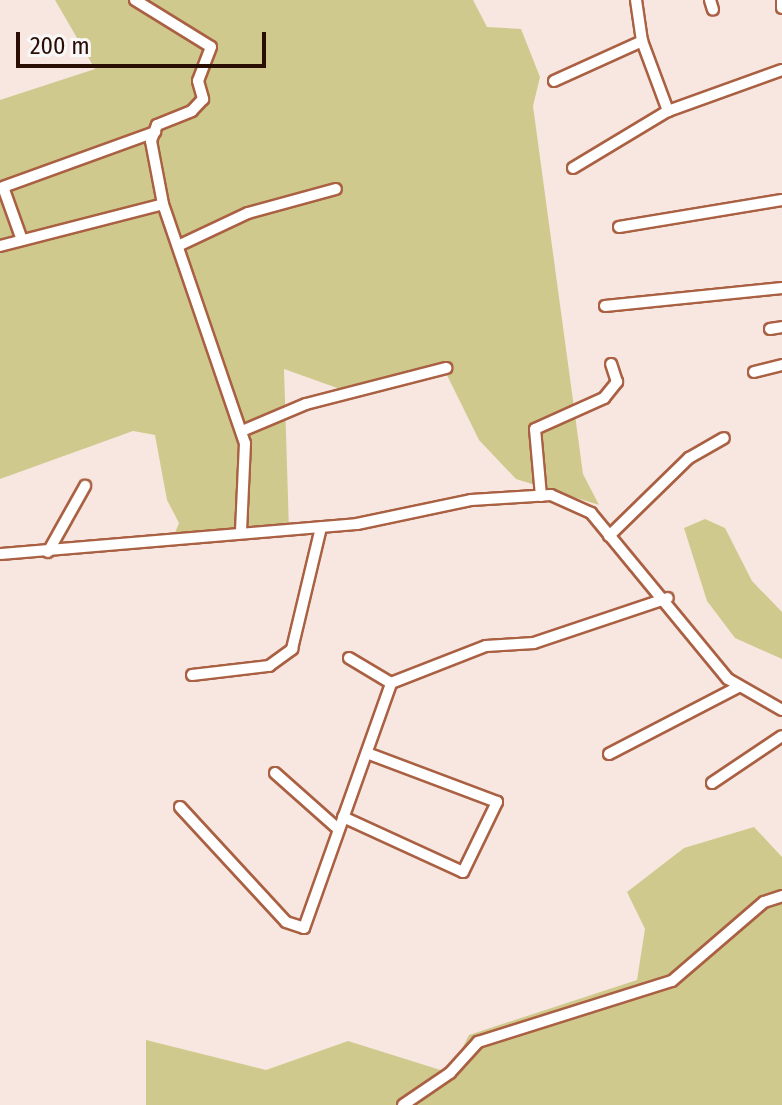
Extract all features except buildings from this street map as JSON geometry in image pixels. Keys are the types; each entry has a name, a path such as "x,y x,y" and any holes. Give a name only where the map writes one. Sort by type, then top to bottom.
{"street":[{"path":"22,240 3,187 155,132 203,99 198,81 211,47 135,0"},
{"path":"636,0 642,41 668,111"},
{"path":"782,0 782,8"},
{"path":"554,81 642,41"},
{"path":"573,168 668,111 782,70"},
{"path":"155,132 163,204 180,245 242,431 241,532"},
{"path":"180,245 248,213 336,189"},
{"path":"619,227 782,200"},
{"path":"0,246 163,204"},
{"path":"605,306 782,288"},
{"path":"541,496 535,429 604,398 617,382 611,364"},
{"path":"754,372 782,365"},
{"path":"242,431 306,404 446,368"},
{"path":"609,536 689,458 724,438"},
{"path":"48,552 85,486"},
{"path":"0,554 321,527 486,497 541,496 571,500 668,598 738,687 782,710"},
{"path":"192,675 269,666 292,649 321,527"},
{"path":"391,683 486,646 534,643 668,598"},
{"path":"349,658 391,683"},
{"path":"180,807 286,922 304,928 338,829 369,754 391,683"},
{"path":"609,754 738,687"},
{"path":"712,783 782,736"},
{"path":"343,817 463,872 497,802 369,754"},
{"path":"275,773 338,829"},
{"path":"403,1105 450,1073 478,1042 672,981 764,902 782,896"}],"shaded area":[{"path":"55,0 473,0 487,27 521,29 540,77 533,106 583,474 599,505 516,479 479,440 444,369 354,394 284,369 289,530 174,535 179,523 167,500 155,435 133,431 0,479 0,100 95,69"},
{"path":"705,519 725,528 752,581 782,612 782,659 735,638 707,601 684,528"},
{"path":"754,827 782,857 782,1105 146,1105 146,1040 266,1070 348,1041 450,1073 469,1035 637,980 645,929 627,892 684,848"}]}
